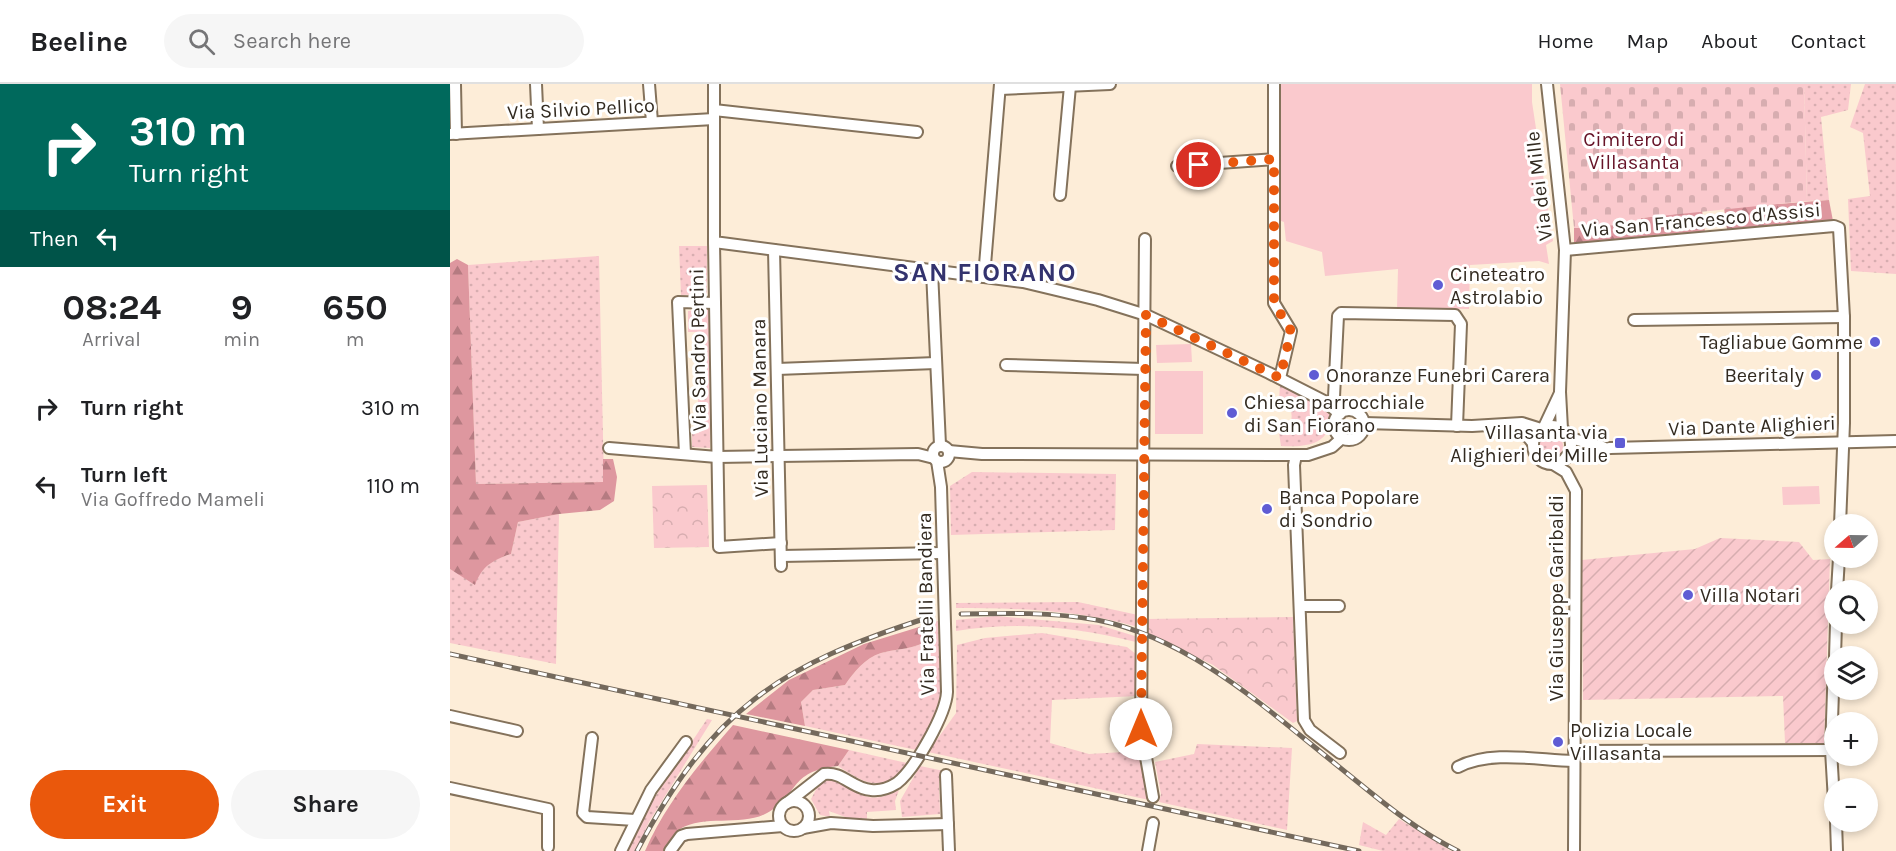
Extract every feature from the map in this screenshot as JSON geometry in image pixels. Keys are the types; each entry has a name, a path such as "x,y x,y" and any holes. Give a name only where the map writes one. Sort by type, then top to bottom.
{"street":[{"path":"453,134 455,84"},
{"path":"536,84 538,129"},
{"path":"649,84 652,122"},
{"name":"Via Sandro Pertini","path":"714,84 719,546 781,543"},
{"path":"984,277 1000,87 1110,84"},
{"path":"1274,84 1274,303 1291,331 1280,378"},
{"name":"Via dei Mille","path":"1547,84 1565,250 1560,392 1562,429"},
{"path":"1060,195 1070,86"},
{"name":"Via Silvio Pellico","path":"453,134 652,122 714,114 917,132"},
{"path":"1177,166 1274,159"},
{"name":"Via San Francesco d'Assisi","path":"1565,250 1834,225 1839,228 1844,317"},
{"path":"1145,239 1141,729 1153,797"},
{"path":"714,242 1023,282 1098,300 1146,315 1280,378 1330,405 1340,414"},
{"name":"Via Luciano Manara","path":"774,250 781,561 942,554"},
{"name":"Via Fratelli Bandiera","path":"787,803 818,776 828,773 838,775 864,789 880,790 893,785 907,772 942,716 947,692 941,455 932,271"},
{"path":"685,454 678,302 715,303"},
{"path":"1330,405 1334,397 1338,316 1341,313 1455,315 1461,324 1457,426"},
{"path":"1634,320 1844,317 1840,514"},
{"path":"777,369 936,363"},
{"path":"1006,365 1144,369"},
{"name":"Via dei Mille","path":"1543,428 1560,392"},
{"path":"609,448 717,457 918,454 1296,455 1320,452 1332,447 1342,438 1357,438 1363,431 1364,423 1356,412 1348,411 1340,414 1335,426 1342,438"},
{"path":"1364,423 1504,426 1522,423 1543,428 1554,426 1562,429 1570,438 1570,448 1566,457 1553,464 1540,460 1528,437 1504,426"},
{"path":"1533,443 1543,428"},
{"name":"Via Dante Alighieri","path":"1570,438 1610,448"},
{"name":"Via Dante Alighieri","path":"1566,457 1610,448 1896,441"},
{"path":"1296,455 1294,465 1304,720 1310,730 1340,753"},
{"name":"Via Giuseppe Garibaldi","path":"1553,464 1566,472 1576,491 1574,851"},
{"path":"1301,606 1339,606"},
{"path":"450,716 517,731"},
{"path":"592,738 583,813 587,817 635,820"},
{"path":"621,851 651,790 686,742"},
{"path":"1458,767 1469,761 1492,759 1824,750"},
{"path":"946,775 949,851"},
{"path":"450,788 548,809 548,847"},
{"path":"803,828 808,822 805,788"},
{"path":"783,826 779,813 787,803 799,802 808,811 831,824"},
{"path":"1148,851 1153,823"},
{"path":"670,851 681,836 687,834 783,826 794,831 831,824 873,826 948,824"},
{"path":"1836,832 1837,851"}],"green space":[{"path":"1281,84 1532,84 1532,102 1553,241 1546,245 1549,264 1539,261 1470,265 1469,309 1397,308 1398,269 1325,276 1322,252 1286,241 1284,222 1278,220"},
{"name":"Cimitero di Villasanta","path":"1560,84 1804,84 1807,201 1641,218 1641,223 1574,228"},
{"path":"1804,84 1851,84 1848,110 1821,117 1829,200 1807,201"},
{"path":"1865,84 1896,84 1896,274 1851,271 1848,199 1870,196 1863,133 1850,127"},
{"path":"1829,200 1833,221 1727,229 1724,208"},
{"path":"1702,210 1705,232 1574,246 1574,228 1641,223 1641,218"},
{"path":"679,246 707,246 707,294 681,295"},
{"path":"599,256 604,482 476,484 468,265"},
{"path":"457,259 468,265 476,484 603,482 603,459 613,459 617,477 614,501 600,510 559,514 518,522 511,554 489,565 481,573 475,585 450,569 450,263"},
{"path":"709,309 710,448 692,447 692,434 699,433 696,332 688,332 688,311"},
{"path":"1191,344 1192,362 1157,363 1156,345"},
{"path":"1155,371 1203,371 1203,434 1155,434"},
{"path":"1280,384 1311,398 1328,411 1330,423 1322,438 1310,444 1281,446 1279,433 1289,426 1292,416 1290,408 1279,400"},
{"path":"1551,434 1559,438 1563,446 1559,454 1551,458 1543,454 1539,446 1543,438"},
{"path":"972,472 1116,474 1115,530 951,535 950,486"},
{"path":"707,485 709,547 654,548 652,486"},
{"path":"1819,486 1820,504 1783,505 1782,487"},
{"path":"559,514 556,664 450,643 450,569 459,574 479,574 491,561 511,554 518,522"},
{"path":"1720,538 1799,542 1813,560 1824,559 1824,568 1830,568 1829,580 1824,580 1824,634 1828,634 1827,646 1824,646 1824,743 1785,743 1783,696 1583,700 1582,560 1695,549"},
{"path":"1078,602 1138,615 1138,627 1093,617 1048,611 956,608 956,603"},
{"path":"996,616 1099,625 1138,637 1136,642 1069,629 1024,626 956,631 956,620"},
{"path":"1293,617 1297,721 1293,723 1213,665 1145,632 1146,619"},
{"path":"938,621 941,688 937,713 916,750 805,726 801,702 813,690 845,685 860,666 875,655 913,647 925,642 931,638 932,623"},
{"path":"932,623 931,638 925,642 913,647 875,655 860,666 845,685 813,690 801,702 805,726 746,714 789,680 864,644"},
{"path":"1042,633 1127,647 1137,655 1138,696 1052,700 1050,743 1089,754 1141,751 1149,800 928,752 956,713 957,645 985,638"},
{"path":"707,719 712,720 649,822 636,851 627,851 645,812"},
{"path":"733,725 849,750 838,766 810,773 785,799 767,813 746,819 701,822 690,825 680,829 663,851 645,851 673,800"},
{"path":"1197,744 1292,748 1287,830 1159,802 1161,794 1155,762 1194,754"},
{"path":"849,750 907,763 890,780 874,783 857,778 838,766"},
{"path":"920,766 944,771 945,781 939,781 940,814 902,817 900,801"},
{"path":"827,780 846,784 859,793 874,798 899,790 895,801 896,810 867,812 867,819 848,818 829,811 830,817 820,815 811,799 819,784"},
{"path":"1399,819 1451,851 1383,851 1359,845 1363,822 1386,835"}],"railway":[{"path":"961,614 1080,617 1131,629 1163,642 1223,676 1393,810 1424,832 1458,851"},
{"path":"637,851 665,802 693,761 723,727 755,699 791,675 831,654 930,617"},
{"path":"450,654 1359,851"}],"place":[{"name":"Cineteatro Astrolabio","path":"1438,285"},
{"name":"Tagliabue Gomme","path":"1875,342"},
{"name":"Onoranze Funebri Carera","path":"1314,375"},
{"name":"Beeritaly","path":"1816,375"},
{"name":"Chiesa parrocchiale di San Fiorano","path":"1232,413"},
{"name":"Villasanta via Alighieri dei Mille","path":"1620,443"},
{"name":"Banca Popolare di Sondrio","path":"1267,509"},
{"name":"Villa Notari","path":"1688,595"},
{"name":"Polizia Locale Villasanta","path":"1558,742"}],"district":[{"name":"SAN FIORANO","path":"985,272"}],"route":[{"path":"1141,729 1146,315 1280,378 1291,331 1276,310 1274,303 1274,159 1199,165"}]}
